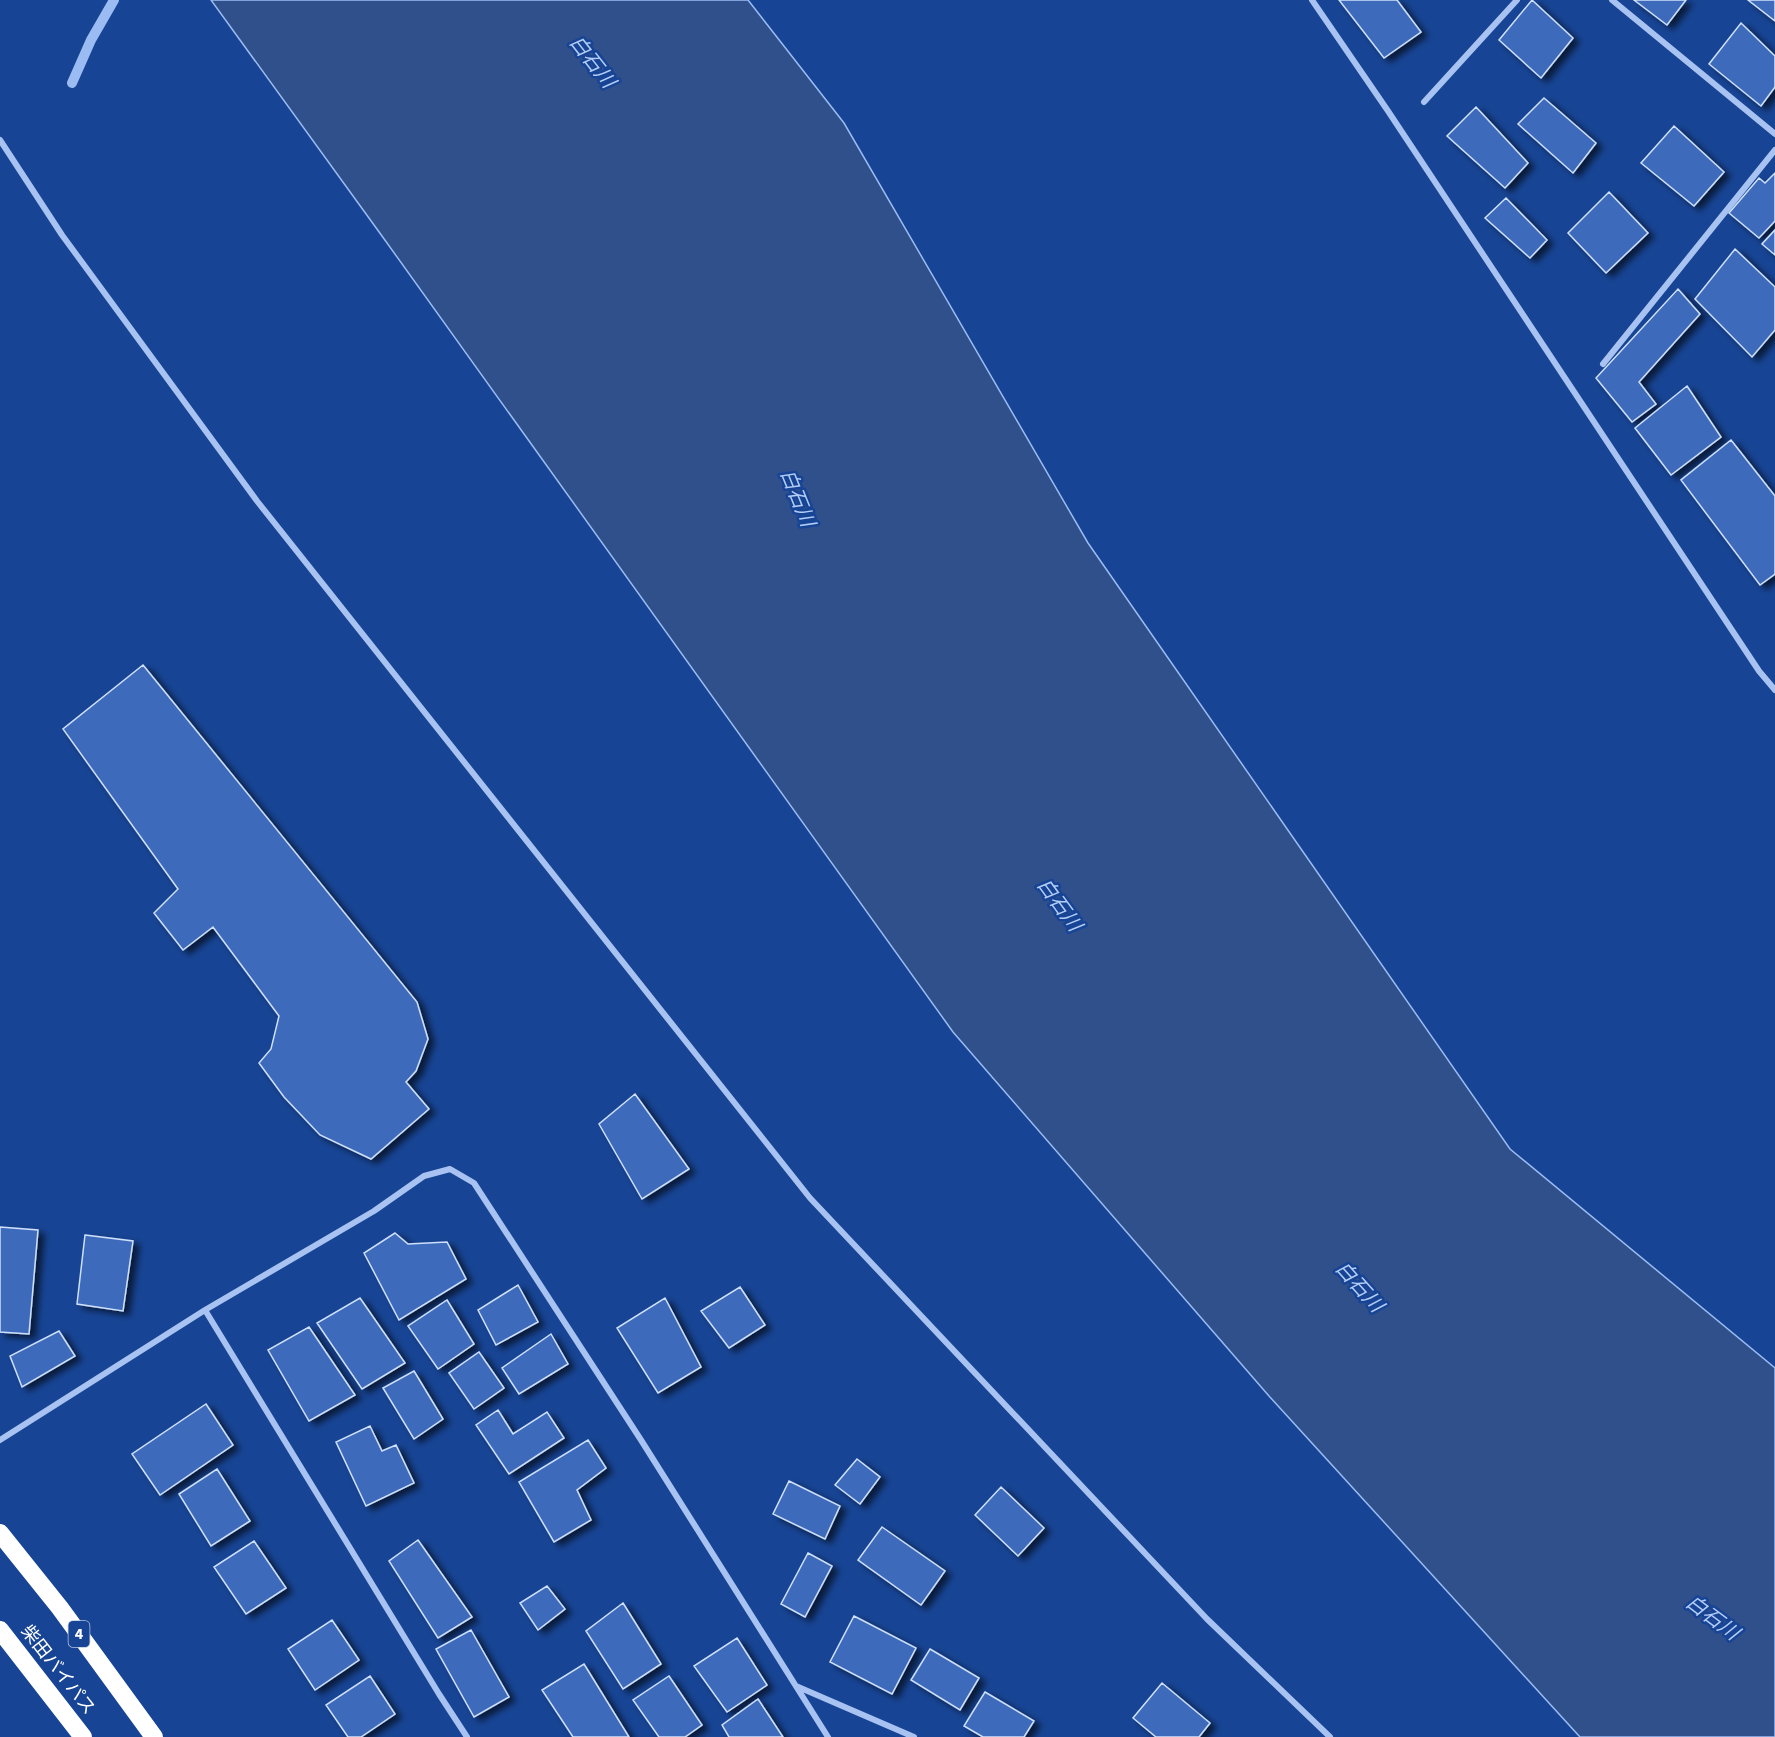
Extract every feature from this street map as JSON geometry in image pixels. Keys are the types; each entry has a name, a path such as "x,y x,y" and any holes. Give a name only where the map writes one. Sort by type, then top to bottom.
{"highway":[{"name":"柴田バイパス","path":"0,1533 60,1608 154,1737"},
{"name":"柴田バイパス","path":"0,1630 83,1737"}],"street":[{"path":"1312,0 1759,671 1775,690"},
{"path":"1424,102 1517,0"},
{"path":"1612,0 1775,134"},
{"path":"0,140 62,235 257,501 810,1198 1207,1619 1330,1737"},
{"path":"1603,364 1775,150"},
{"path":"0,1440 205,1310 374,1210 424,1176 450,1169 474,1183 647,1450 828,1737"},
{"path":"205,1310 467,1737"},
{"path":"795,1686 914,1737"}],"water":[{"name":"白石川","path":"211,0 748,0 844,123 1088,543 1510,1149 1775,1368 1775,1737 1580,1737 1269,1396 953,1032"}],"building":[{"path":"1339,0 1397,0 1421,32 1384,58"},
{"path":"1532,0 1573,38 1541,78 1499,40"},
{"path":"1634,0 1686,0 1667,25"},
{"path":"1748,0 1775,0 1775,21"},
{"path":"1741,23 1775,56 1775,87 1761,106 1709,64"},
{"path":"1544,98 1596,143 1573,173 1518,124"},
{"path":"1476,107 1528,163 1505,188 1447,136"},
{"path":"1674,126 1724,172 1694,206 1641,163"},
{"path":"1775,173 1775,221 1759,238 1729,213 1759,178 1765,183"},
{"path":"1609,192 1648,233 1606,273 1568,233"},
{"path":"1506,198 1547,240 1530,258 1485,218"},
{"path":"1775,230 1775,255 1762,244"},
{"path":"1735,249 1775,287 1775,330 1752,357 1695,299"},
{"path":"1678,289 1700,314 1639,382 1656,404 1632,422 1596,378"},
{"path":"1687,386 1721,437 1671,475 1635,428"},
{"path":"1731,440 1775,496 1775,574 1760,585 1681,480"},
{"path":"143,665 417,1002 428,1039 416,1071 406,1082 429,1109 371,1159 320,1135 284,1097 259,1063 271,1049 279,1016 213,927 183,950 154,913 178,889 63,729"},
{"path":"635,1094 689,1169 642,1199 599,1124"},
{"path":"0,1227 38,1230 29,1334 0,1332"},
{"path":"395,1233 408,1244 447,1242 466,1279 399,1320 364,1253"},
{"path":"85,1235 133,1241 123,1311 77,1304"},
{"path":"518,1285 538,1322 496,1345 478,1310"},
{"path":"740,1287 765,1325 729,1348 701,1311"},
{"path":"360,1298 405,1363 362,1389 317,1323"},
{"path":"665,1298 701,1367 658,1393 617,1328"},
{"path":"447,1300 474,1344 438,1369 408,1326"},
{"path":"309,1327 355,1395 309,1421 268,1350"},
{"path":"59,1331 75,1356 22,1387 10,1356"},
{"path":"551,1334 568,1364 519,1394 502,1368"},
{"path":"479,1352 504,1388 474,1409 449,1373"},
{"path":"414,1371 443,1419 414,1439 383,1388"},
{"path":"206,1404 233,1445 160,1495 132,1454"},
{"path":"498,1410 513,1434 547,1412 564,1438 509,1474 476,1425"},
{"path":"370,1426 382,1451 396,1445 414,1483 366,1506 336,1442"},
{"path":"588,1440 606,1468 577,1490 591,1520 554,1542 519,1482"},
{"path":"857,1459 880,1477 860,1504 835,1485"},
{"path":"217,1469 250,1521 211,1546 179,1494"},
{"path":"789,1481 840,1506 825,1539 773,1514"},
{"path":"1001,1487 1044,1528 1018,1556 975,1515"},
{"path":"882,1527 945,1571 921,1605 858,1560"},
{"path":"418,1540 472,1617 438,1638 389,1561"},
{"path":"254,1541 286,1588 246,1614 214,1567"},
{"path":"808,1553 832,1566 805,1617 781,1604"},
{"path":"547,1586 565,1609 538,1630 520,1603"},
{"path":"623,1603 661,1664 623,1689 586,1631"},
{"path":"854,1616 916,1648 892,1694 830,1662"},
{"path":"332,1620 359,1660 315,1690 288,1649"},
{"path":"471,1630 509,1697 474,1717 436,1649"},
{"path":"737,1638 767,1685 727,1712 694,1666"},
{"path":"930,1649 979,1678 960,1710 911,1680"},
{"path":"584,1664 629,1737 573,1737 542,1690"},
{"path":"370,1676 395,1714 361,1737 348,1737 326,1705"},
{"path":"669,1676 702,1725 685,1737 659,1737 633,1700"},
{"path":"1162,1683 1210,1723 1199,1737 1156,1737 1133,1718"},
{"path":"985,1692 1034,1721 1024,1737 983,1737 964,1726"},
{"path":"758,1699 783,1737 729,1737 722,1725"}],"waterway":[{"path":"72,83 91,40 114,0"}]}
